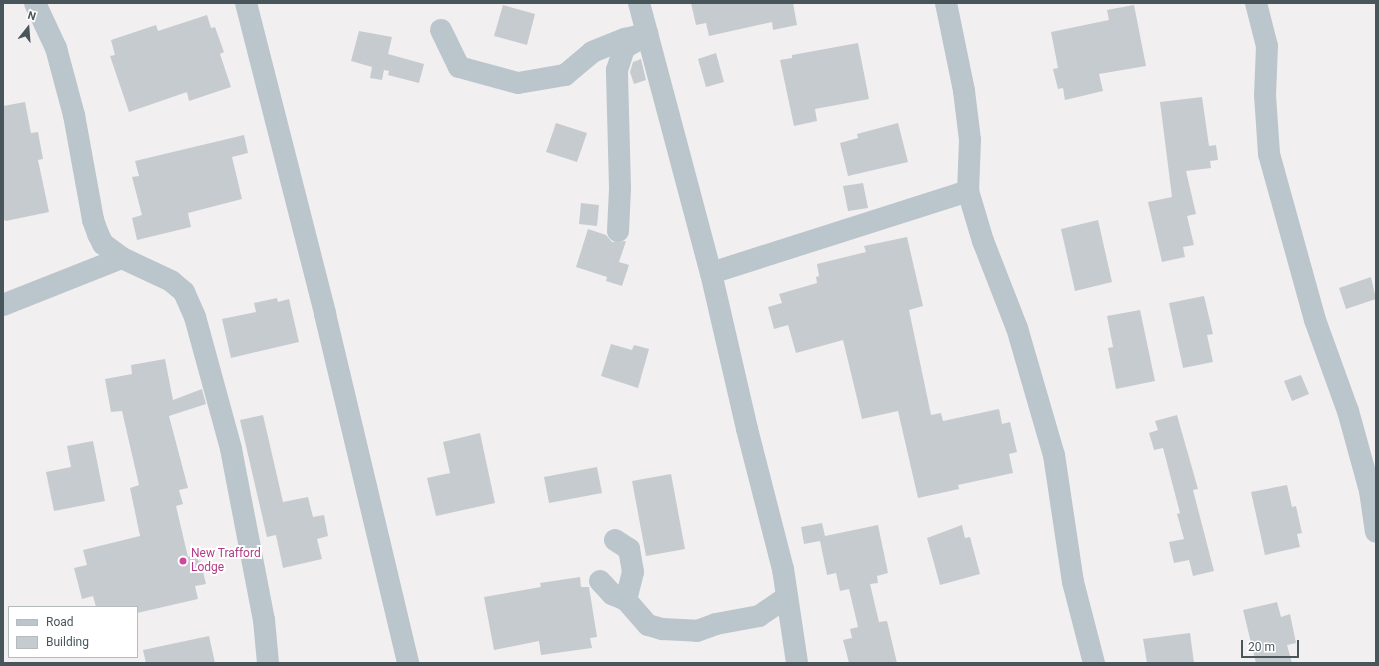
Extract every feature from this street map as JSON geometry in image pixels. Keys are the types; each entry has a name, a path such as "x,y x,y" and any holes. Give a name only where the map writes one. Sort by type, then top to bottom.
{"street":[{"path":"35,3 56,48 74,115 93,220 103,244 122,258 171,280 184,292 195,318 231,449 264,620 268,663"},
{"path":"246,3 325,314 408,663"},
{"path":"639,3 711,273 747,429 783,568 797,663"},
{"path":"946,3 964,91 969,133 968,191 983,241 1017,328 1054,454 1073,582 1094,663"},
{"path":"1256,3 1267,46 1266,95 1269,154 1315,320 1348,410 1370,491 1376,532"},
{"path":"441,30 459,67 518,83 565,75 592,52 625,39 647,34"},
{"path":"618,231 620,188 617,70 624,48 647,34"},
{"path":"711,273 968,191"},
{"path":"3,305 122,258"},
{"path":"615,540 629,549 633,572 626,600"},
{"path":"600,581 612,594 626,600 648,625 662,630 697,631 716,624 759,616 787,597"}],"building":[{"path":"691,3 793,3 797,25 773,30 772,22 709,36 706,23 696,25"},
{"path":"503,5 535,14 527,45 494,36"},
{"path":"1134,5 1146,66 1099,74 1103,91 1065,100 1063,88 1058,89 1053,69 1058,68 1051,32 1109,20 1107,10"},
{"path":"207,15 211,28 215,27 224,52 220,54 231,87 189,101 187,92 129,112 110,56 115,55 111,40 156,25 158,31"},
{"path":"359,31 392,37 388,54 424,64 419,83 388,75 389,71 384,70 382,80 370,78 372,67 351,61"},
{"path":"858,43 869,99 815,109 817,121 794,126 780,60 792,58 792,55"},
{"path":"716,53 724,82 706,87 698,59"},
{"path":"641,59 646,80 634,84 630,72 633,62"},
{"path":"1202,97 1209,146 1216,145 1218,160 1210,161 1211,168 1186,171 1196,214 1187,216 1194,245 1183,247 1185,257 1162,262 1148,202 1172,197 1160,102"},
{"path":"25,102 31,133 38,132 43,159 38,160 49,212 6,221 3,219 3,106"},
{"path":"556,123 587,133 577,162 546,152"},
{"path":"898,123 908,162 848,176 840,143 858,138 857,134"},
{"path":"244,135 248,153 232,157 242,199 188,213 191,227 137,240 132,218 142,215 132,177 139,176 135,161"},
{"path":"863,183 868,208 848,211 843,186"},
{"path":"581,203 599,205 597,226 579,224"},
{"path":"1098,220 1112,282 1075,291 1061,229"},
{"path":"588,229 606,235 612,242 626,241 619,262 629,265 622,286 606,281 607,277 576,267"},
{"path":"907,237 923,306 909,310 931,415 941,413 943,421 999,409 1002,424 1010,422 1017,452 1009,454 1013,473 958,485 959,489 918,498 898,411 862,419 843,340 796,353 788,325 774,329 768,307 782,303 779,294 817,283 816,277 819,276 817,264 866,252 864,246"},
{"path":"1371,277 1376,299 1346,309 1339,288"},
{"path":"1204,296 1213,334 1207,335 1213,362 1183,368 1169,303"},
{"path":"277,298 278,302 289,299 299,342 231,358 222,319 256,312 254,303"},
{"path":"1140,310 1155,381 1116,389 1108,348 1113,347 1107,316"},
{"path":"611,344 632,350 634,345 649,349 638,388 601,376"},
{"path":"165,359 173,400 202,389 206,404 169,416 188,488 179,490 183,504 176,506 188,557 199,555 206,584 195,586 198,599 138,613 138,606 96,606 93,596 82,599 74,568 87,565 83,550 140,536 130,488 139,485 122,411 111,412 105,379 132,374 131,365"},
{"path":"1301,375 1309,394 1292,401 1284,381"},
{"path":"263,415 283,502 308,497 313,517 324,515 328,536 317,539 322,559 283,568 276,535 267,537 240,420"},
{"path":"1177,415 1198,489 1193,490 1214,571 1193,576 1189,560 1174,563 1169,542 1184,539 1177,514 1180,513 1163,448 1154,450 1149,433 1158,430 1155,421"},
{"path":"480,433 495,503 436,516 427,478 450,473 443,442"},
{"path":"93,441 105,501 54,511 46,472 71,467 67,446"},
{"path":"597,467 602,493 549,503 544,477"},
{"path":"671,474 685,549 646,556 632,481"},
{"path":"1287,485 1292,507 1296,506 1302,533 1297,534 1300,547 1265,555 1251,492"},
{"path":"822,523 825,536 878,525 888,573 877,576 878,583 870,584 879,622 887,621 897,663 849,663 843,640 852,638 850,629 858,627 849,589 840,591 836,573 827,575 820,541 804,544 801,527"},
{"path":"962,525 965,538 970,537 980,574 940,585 927,538"},
{"path":"580,577 581,587 589,587 597,637 590,638 592,648 541,655 539,641 494,650 484,597 541,587 540,583"},
{"path":"1277,602 1281,617 1290,614 1296,643 1287,645 1292,663 1256,663 1243,610"},
{"path":"1190,633 1194,663 1147,663 1143,639"},
{"path":"209,636 215,663 146,663 143,650"}],"place":[{"name":"New Trafford Lodge","path":"183,561"}]}
